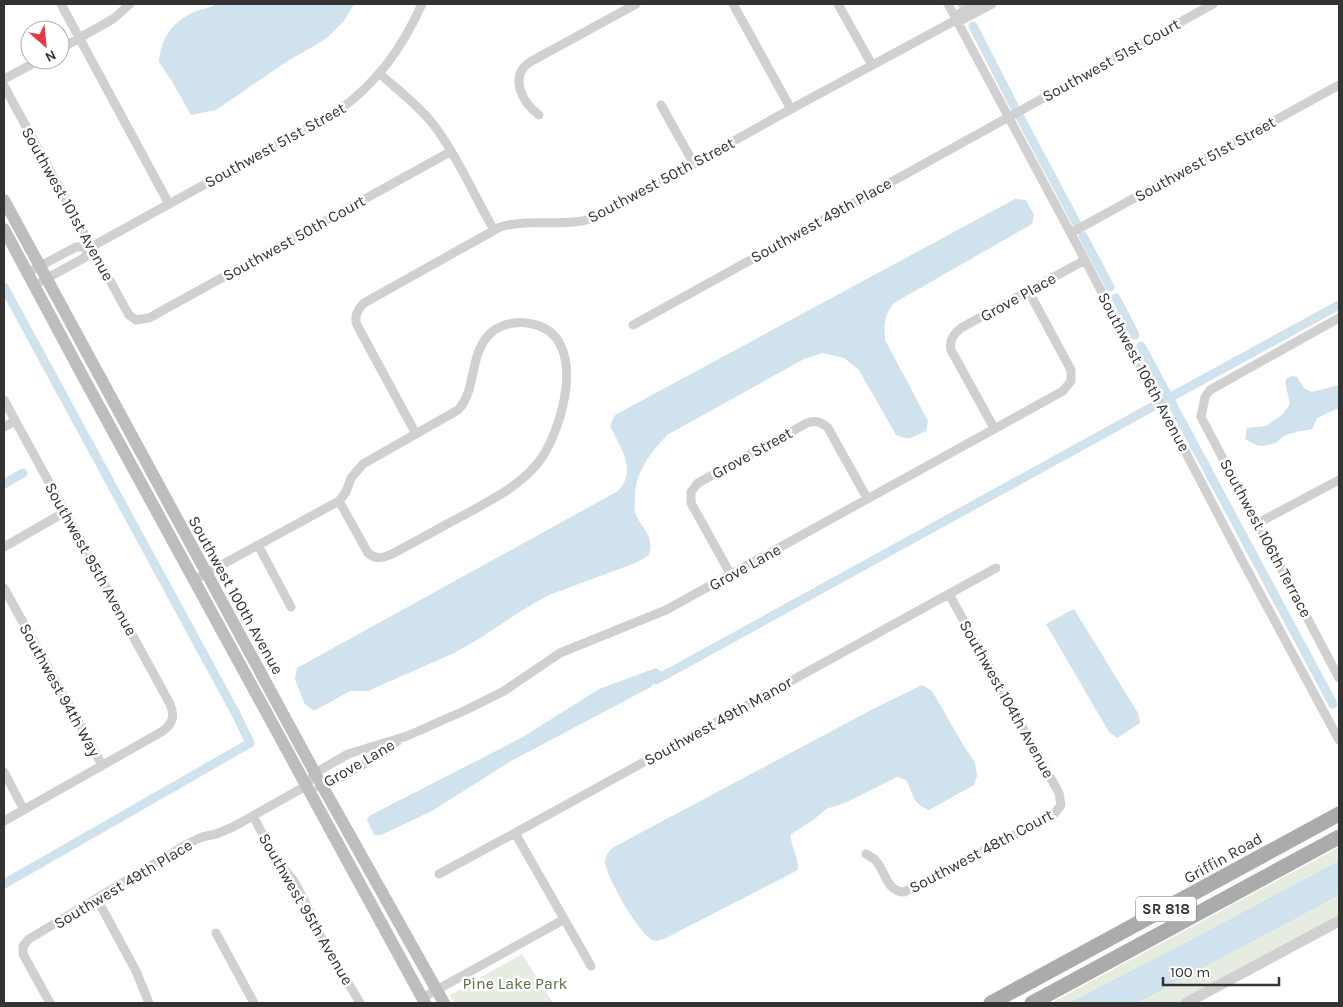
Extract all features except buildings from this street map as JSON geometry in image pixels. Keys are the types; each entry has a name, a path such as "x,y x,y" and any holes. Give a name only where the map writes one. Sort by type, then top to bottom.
{"main road":[{"name":"Southwest 100th Avenue","path":"4,200 315,773 444,1003"},
{"name":"Southwest 100th Avenue","path":"4,229 423,1001"},
{"name":"Griffin Road","path":"992,1003 1339,814"},
{"name":"SR 818","path":"1032,1003 1339,837"}],"street":[{"path":"61,4 169,204"},
{"path":"70,44 113,19 130,4"},
{"name":"Southwest 51st Street","path":"27,273 76,247 91,246 355,99 380,74 413,24 422,4"},
{"path":"539,115 531,108 520,88 518,78 522,69 530,62 636,4"},
{"path":"733,4 790,109"},
{"path":"838,4 872,65"},
{"name":"Southwest 106th Avenue","path":"948,4 1086,260 1243,562 1336,726 1339,740"},
{"name":"Southwest 50th Street","path":"956,19 976,4"},
{"name":"Southwest 50th Street","path":"416,434 357,325 356,317 364,303 494,230 515,223 575,223 588,220 615,208 790,109 956,19 992,4"},
{"name":"Southwest 51st Court","path":"1008,116 1213,4"},
{"path":"4,79 21,70"},
{"path":"380,74 423,113 440,134 494,230"},
{"name":"Southwest 51st Street","path":"1071,233 1339,85"},
{"name":"Southwest 101st Avenue","path":"4,86 129,314 136,320"},
{"path":"661,105 694,164"},
{"name":"Southwest 49th Place","path":"633,325 1008,116"},
{"name":"Southwest 50th Court","path":"136,320 150,318 450,152"},
{"name":"Southwest 51st Street","path":"34,286 84,258 91,246"},
{"name":"Grove Place","path":"994,428 952,350 950,344 953,336 961,328 1086,260"},
{"name":"Grove Lane","path":"306,786 315,773 348,754 407,736 486,701 560,653 666,610 1063,391 1072,378 1070,367 1028,292"},
{"name":"Southwest 106th Terrace","path":"1339,318 1210,390 1205,397 1201,417 1336,662 1339,678"},
{"path":"194,580 339,501 346,492 356,470 449,416 465,402 478,352 488,335 496,329 520,322 539,325 552,333 559,342 566,360 567,377 558,425 550,444 537,465 519,482 502,494 392,554 380,558 371,556 368,553 339,501"},
{"name":"Southwest 95th Avenue","path":"4,400 170,704 173,714 172,719 163,731 102,766"},
{"path":"4,427 15,421"},
{"name":"Grove Street","path":"731,574 693,507 690,494 698,483 807,422 819,422 830,430 867,498"},
{"path":"1258,523 1339,480"},
{"path":"4,547 65,512"},
{"path":"258,545 291,607"},
{"name":"Southwest 49th Manor","path":"439,874 996,568"},
{"name":"Southwest 94th Way","path":"4,588 102,766"},
{"name":"Southwest 104th Avenue","path":"949,594 1059,793 1064,806"},
{"name":"Grove Lane","path":"306,786 323,787 366,763 407,736"},
{"path":"4,821 102,766"},
{"path":"4,772 24,810"},
{"name":"Southwest 49th Place","path":"23,946 29,939 194,840 224,831 306,786"},
{"name":"Southwest 48th Court","path":"866,854 876,861 895,890 904,892 1049,817 1064,806"},
{"name":"Southwest 95th Avenue","path":"253,816 276,859 294,881 321,937 360,1003"},
{"path":"516,833 563,920 591,966"},
{"path":"97,899 136,971 149,1003"},
{"path":"423,1001 436,990 563,920"},
{"path":"1186,1003 1339,922"},
{"path":"216,933 254,1003"},
{"path":"13,945 23,946 23,954 50,1003"}],"green space":[{"path":"1339,847 1339,917 1316,930 1178,1003 1051,1003"},
{"name":"Pine Lake Park","path":"522,954 553,1003 454,1003 450,995"}],"water":[{"path":"217,4 354,4 344,21 328,37 289,60 216,110 191,115 159,62 160,53 165,38 174,26 186,16"},
{"path":"1015,199 1026,200 1034,215 1032,224 894,303 886,316 885,340 928,421 926,431 908,439 896,435 859,370 844,358 822,353 804,359 667,435 655,449 644,464 635,490 635,511 649,536 649,555 638,562 549,595 454,653 368,691 350,691 314,711 304,703 295,679 297,668 618,491 627,475 627,467 622,450 610,426 615,415"},
{"path":"1297,377 1304,388 1312,392 1339,385 1339,408 1317,418 1312,429 1284,436 1276,443 1263,446 1256,445 1245,439 1247,428 1266,426 1283,414 1290,404 1285,382 1287,378"},
{"path":"1074,609 1138,713 1140,723 1117,738 1109,732 1046,624"},
{"path":"656,668 662,672 651,687 511,761 432,811 381,835 374,835 367,819 369,816 523,737 599,689"},
{"path":"922,685 932,691 975,762 977,776 974,785 929,810 919,805 906,780 897,777 845,803 826,809 791,834 798,870 664,939 657,941 647,936 624,904 607,869 605,860 612,848 875,708"},
{"path":"1339,861 1339,895 1137,1003 1069,1003 1191,940"}],"waterway":[{"path":"973,26 1014,106"},
{"path":"1020,117 1077,224"},
{"path":"1083,236 1110,287"},
{"path":"4,287 250,743 4,884"},
{"path":"1116,298 1135,335"},
{"path":"1333,704 1169,398 1339,305"},
{"path":"1141,346 1169,398 1164,401"},
{"path":"656,680 1152,407"},
{"path":"4,484 23,473"}]}
